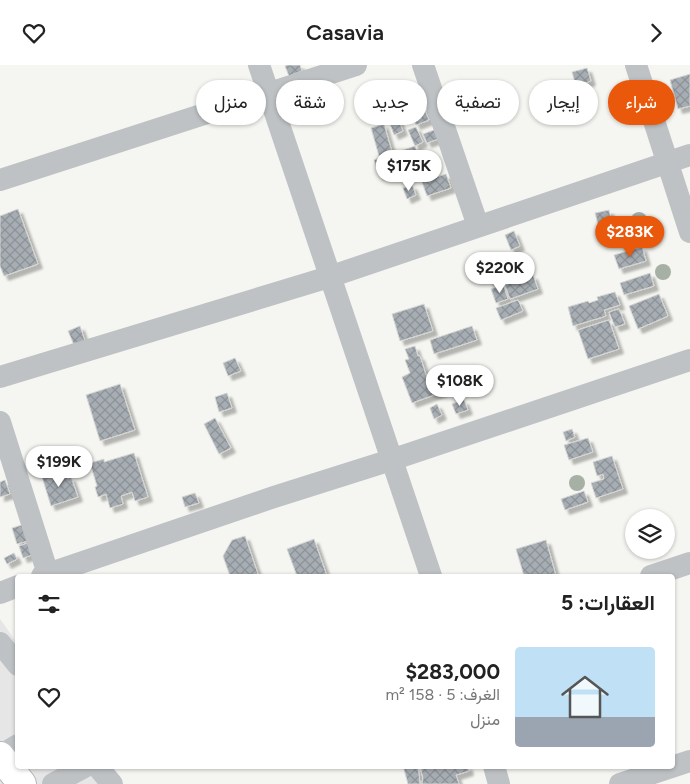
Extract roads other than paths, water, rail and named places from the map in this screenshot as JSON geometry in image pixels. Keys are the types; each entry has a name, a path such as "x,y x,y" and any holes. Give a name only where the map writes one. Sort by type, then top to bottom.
{"highway":[{"path":"0,756 22,784"}],"street":[{"path":"259,65 430,574"},
{"path":"0,181 356,65"},
{"path":"423,65 478,226"},
{"path":"636,65 690,232"},
{"path":"0,377 330,277 690,155"},
{"path":"48,574 265,500 690,360"},
{"path":"0,422 45,574"},
{"path":"658,574 690,563"},
{"path":"0,593 15,587"},
{"path":"0,643 15,661"},
{"path":"0,756 15,747"},
{"path":"675,766 690,761"},
{"path":"53,784 80,769"},
{"path":"100,769 112,784"},
{"path":"495,769 499,784"},
{"path":"620,784 666,769"}]}
